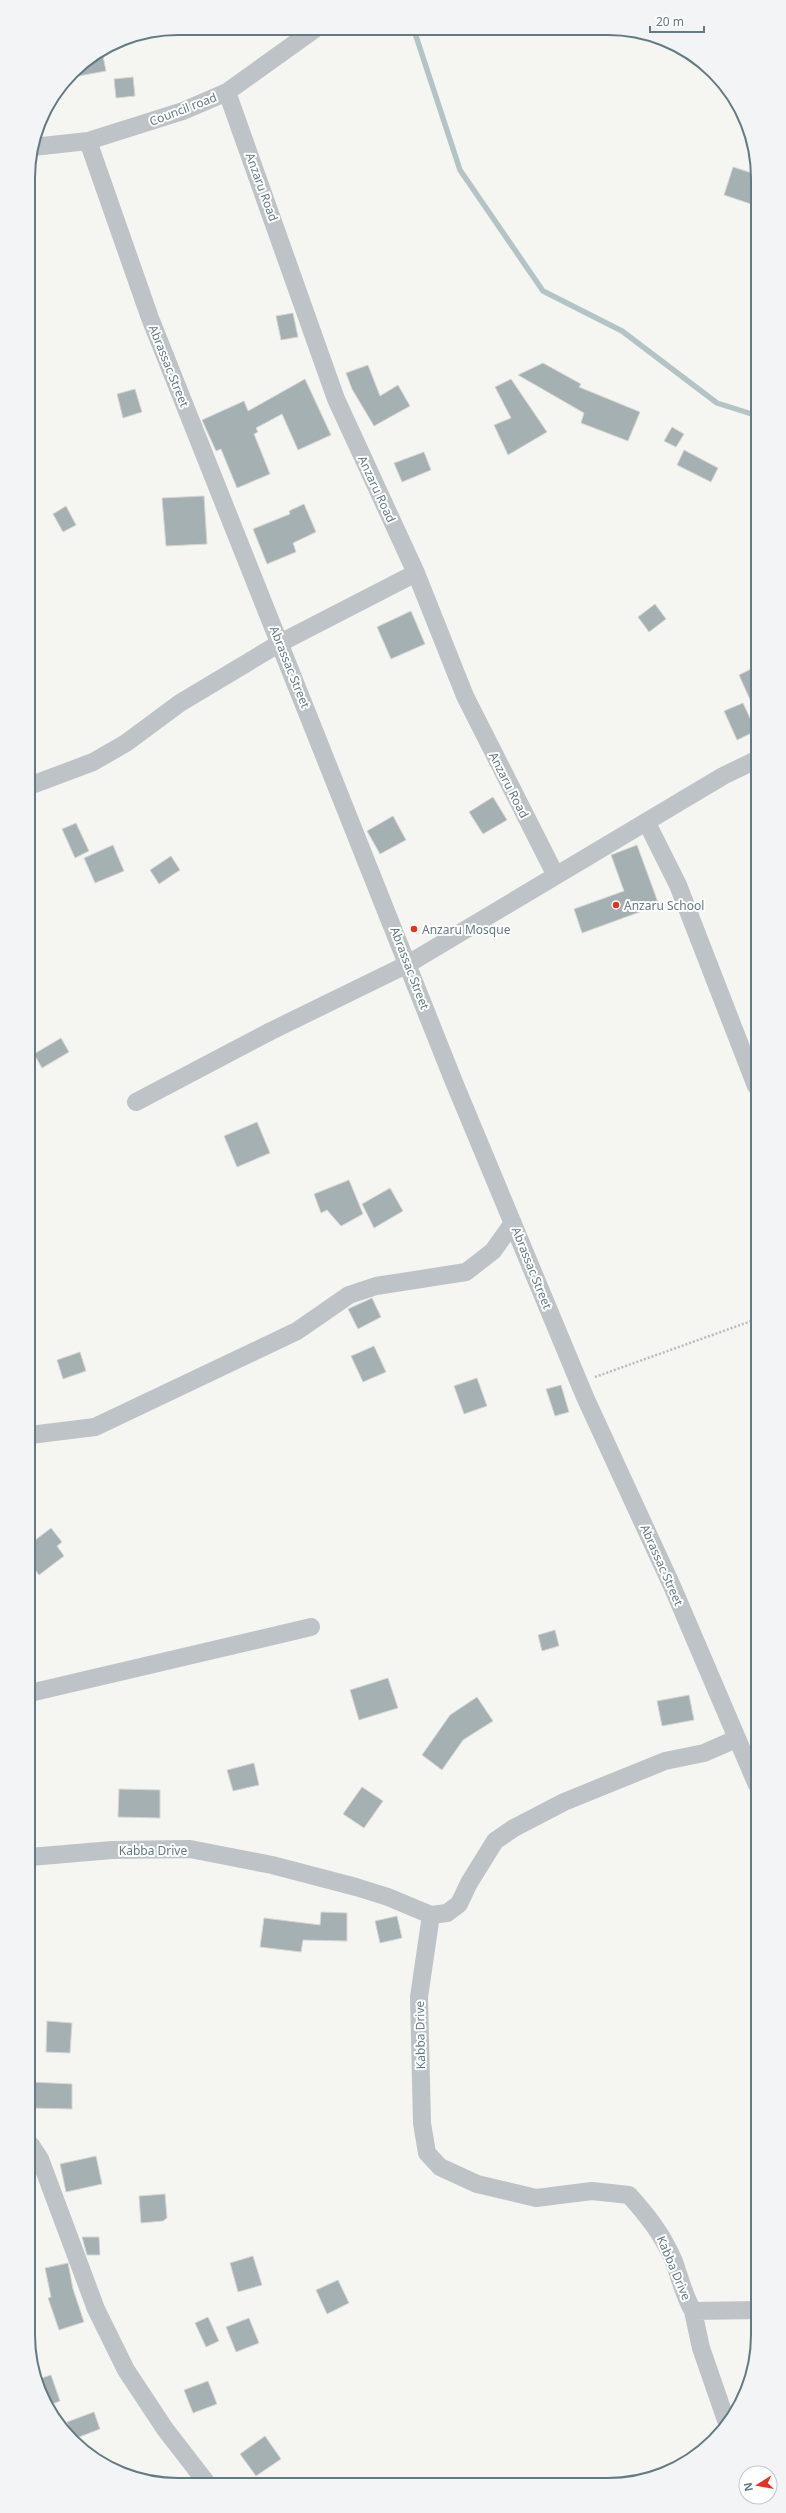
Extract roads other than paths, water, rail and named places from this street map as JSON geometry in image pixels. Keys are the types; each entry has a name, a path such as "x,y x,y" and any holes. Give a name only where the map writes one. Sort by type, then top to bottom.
{"street":[{"name":"Council road","path":"39,146 88,141 183,111 227,92 307,35"},
{"name":"Anzaru Road","path":"227,92 300,294 336,399 416,573 465,696 555,874"},
{"name":"Abrassac Street","path":"88,141 150,318 454,1082 579,1383 672,1586 751,1772"},
{"path":"35,784 93,762 126,743 180,703 280,643 416,573"},
{"path":"136,1102 271,1031 408,964 555,874 647,823 723,776 751,762"},
{"path":"647,823 678,885 751,1073"},
{"path":"35,1434 95,1427 297,1332 350,1295 376,1286 466,1272 493,1251 513,1223"},
{"path":"35,1692 312,1628"},
{"path":"431,1915 447,1913 460,1904 469,1883 495,1841 514,1828 564,1802 665,1761 704,1753 736,1739"},
{"name":"Kabba Drive","path":"35,1857 112,1850 190,1849 272,1866 356,1887 388,1897 431,1915 419,1997 422,2123 427,2153 440,2167 477,2184 536,2198 592,2191 629,2196 654,2223 673,2260 685,2297 693,2311 751,2310"},
{"path":"35,2151 40,2159 96,2309 126,2370 165,2429 203,2478"},
{"path":"693,2311 701,2348 725,2417"}],"waterway":[{"path":"416,35 460,170 543,291 622,331 717,403 751,414"}],"place":[{"name":"Anzaru School","path":"616,905"},
{"name":"Anzaru Mosque","path":"414,929"}]}
